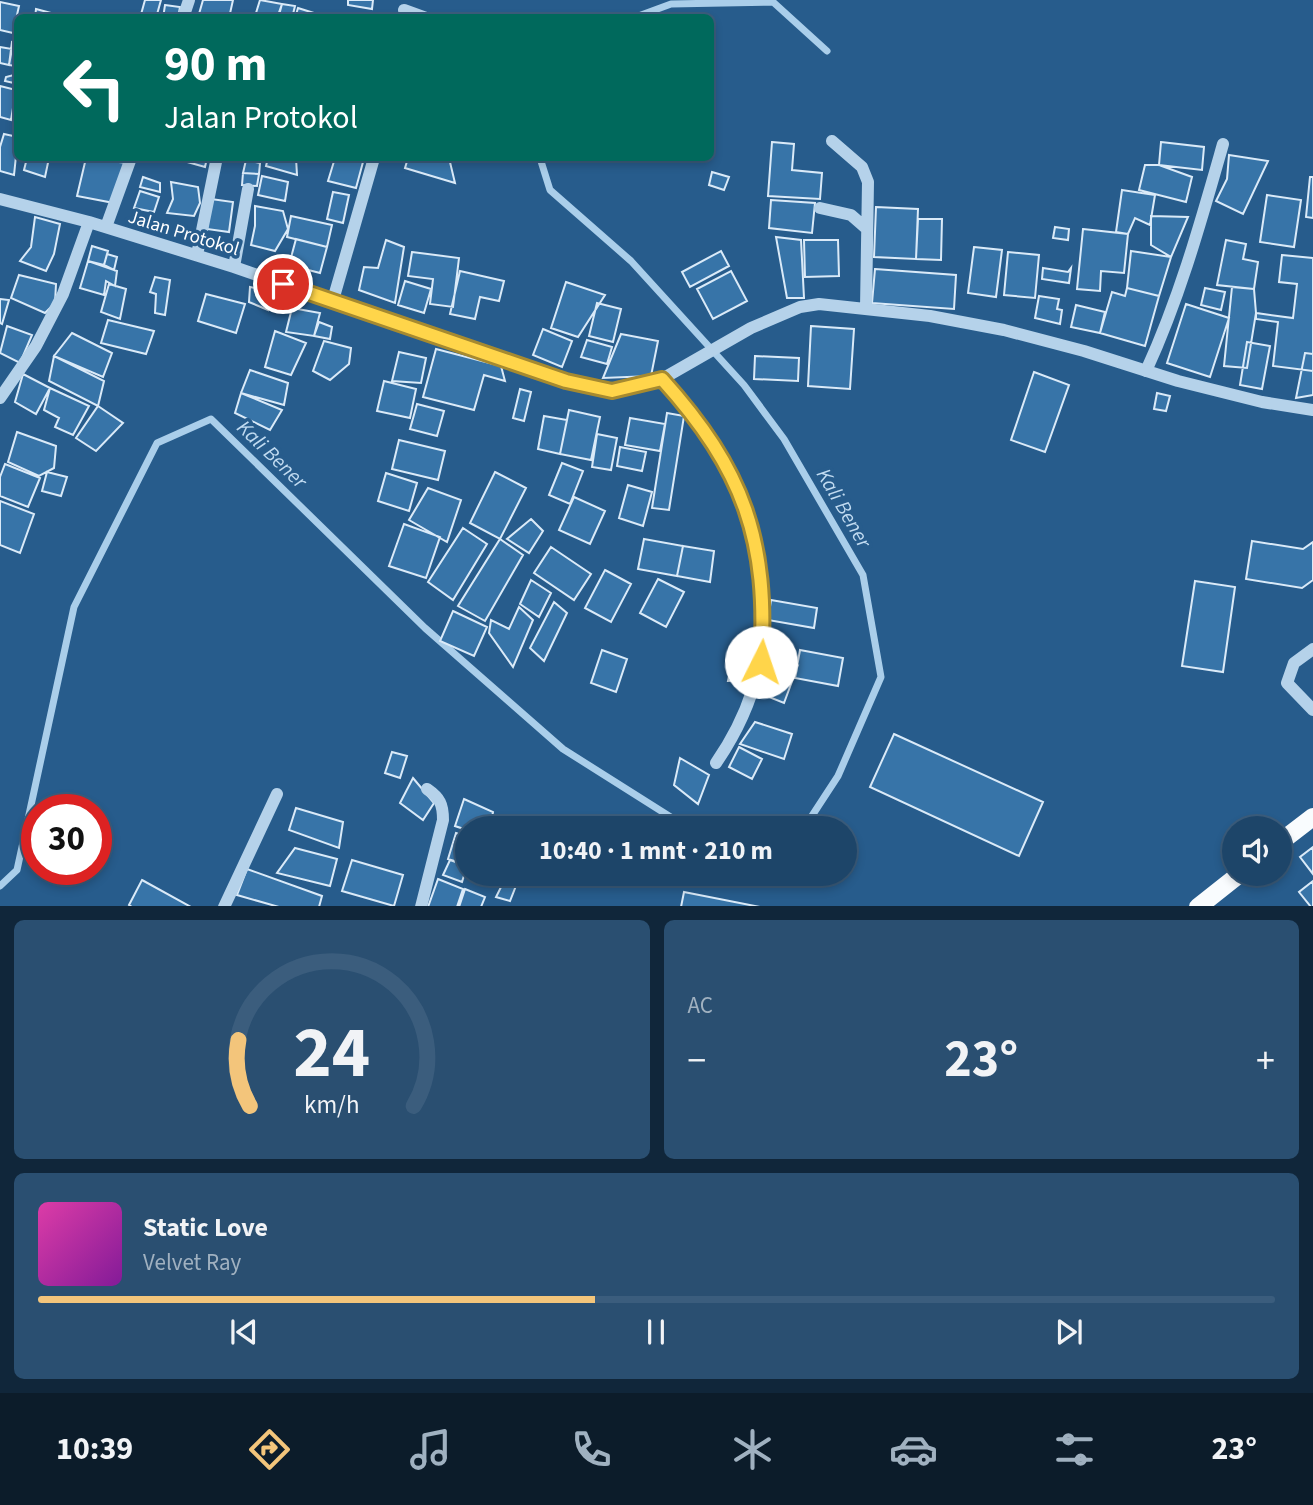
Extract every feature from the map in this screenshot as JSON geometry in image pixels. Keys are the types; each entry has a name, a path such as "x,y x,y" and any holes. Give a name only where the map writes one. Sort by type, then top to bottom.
{"main road":[{"path":"1292,833 1313,817"},
{"path":"1198,906 1224,886"}],"street":[{"path":"832,141 862,167 868,183 866,307"},
{"path":"1146,371 1178,295 1223,144"},
{"path":"106,228 130,161"},
{"path":"333,300 373,161"},
{"path":"197,256 216,162"},
{"path":"233,267 248,189"},
{"name":"Jalan Protokol","path":"0,199 89,222 233,267 593,388 612,391 668,376 751,328 800,307 819,304 866,307 1004,330 1262,402 1313,410"},
{"path":"820,208 851,215 867,229"},
{"path":"0,398 36,346 63,294 89,222"},
{"path":"668,376 728,470 744,503 757,542 763,587 761,662 753,692 734,737 716,763"},
{"path":"1313,649 1294,663 1287,683 1313,710"},
{"path":"421,906 443,820 443,806 438,796 427,789"},
{"path":"225,906 277,794"}],"building":[{"path":"145,0 161,0 157,14 141,14"},
{"path":"203,0 233,0 230,14 199,14"},
{"path":"260,0 282,4 278,14 256,13"},
{"path":"348,0 373,0 372,9 348,5"},
{"path":"0,2 19,6 17,14 14,14 13,33 0,30"},
{"path":"282,4 295,6 293,14 279,14"},
{"path":"165,5 180,7 179,14 164,14"},
{"path":"298,8 317,14 296,14"},
{"path":"36,9 55,14 35,14"},
{"path":"12,42 14,42 14,66 9,65"},
{"path":"0,47 12,49 9,65 0,63"},
{"path":"14,75 14,83 5,81 6,77"},
{"path":"0,86 14,90 14,102 11,120 0,117"},
{"path":"4,134 14,136 14,175 0,171 0,147"},
{"path":"772,142 794,144 792,170 822,173 820,199 768,196"},
{"path":"1161,142 1204,147 1202,170 1159,165"},
{"path":"1229,155 1268,161 1243,214 1216,201 1227,179"},
{"path":"26,161 48,161 45,177 24,170"},
{"path":"85,161 127,163 114,203 77,196"},
{"path":"184,161 206,161 205,167"},
{"path":"246,161 260,163 259,174 243,173"},
{"path":"267,161 296,161 297,175 266,166"},
{"path":"334,161 363,162 356,188 328,181"},
{"path":"407,161 450,161 455,183 405,168"},
{"path":"1145,165 1159,165 1192,177 1186,202 1139,190"},
{"path":"712,172 729,177 724,190 709,185"},
{"path":"243,173 259,174 257,186 242,185"},
{"path":"262,176 288,182 285,201 258,195"},
{"path":"143,177 160,183 160,192 140,187"},
{"path":"1310,177 1313,177 1313,218 1306,217"},
{"path":"171,182 198,187 200,203 194,216 167,213 173,199"},
{"path":"1122,190 1155,195 1150,225 1135,218 1128,234 1116,232"},
{"path":"140,191 159,197 154,212 134,208"},
{"path":"333,192 349,195 343,223 327,219"},
{"path":"1267,195 1301,200 1294,247 1260,242"},
{"path":"211,199 233,202 229,232 207,229"},
{"path":"771,200 815,203 812,233 769,228"},
{"path":"255,206 283,211 288,229 275,251 251,245"},
{"path":"876,207 918,209 916,259 874,257"},
{"path":"291,216 332,225 327,247 287,237"},
{"path":"1151,216 1188,217 1171,257 1151,245"},
{"path":"35,217 60,224 54,254 46,271 20,261 31,247"},
{"path":"918,219 942,219 941,260 916,259"},
{"path":"1055,227 1069,229 1068,240 1053,238"},
{"path":"1083,229 1128,234 1124,273 1101,271 1100,291 1077,289"},
{"path":"776,237 801,240 804,298 787,298"},
{"path":"296,239 327,247 320,273 289,265"},
{"path":"386,240 404,247 395,303 359,290 364,267 378,268"},
{"path":"804,240 838,240 839,276 805,277"},
{"path":"1226,240 1246,244 1243,259 1258,262 1254,289 1217,285"},
{"path":"92,246 108,251 104,265 88,261"},
{"path":"974,247 1002,250 996,297 968,293"},
{"path":"721,251 729,266 690,287 682,272"},
{"path":"1131,251 1171,257 1159,296 1127,288"},
{"path":"412,252 459,258 453,307 430,304 433,279 408,276"},
{"path":"1008,252 1039,255 1035,298 1004,295"},
{"path":"107,254 117,257 114,270 104,265"},
{"path":"1282,255 1313,258 1313,371 1273,366 1278,322 1256,319 1256,313 1293,318 1297,284 1279,282"},
{"path":"88,261 117,271 115,286 106,281 104,295 80,288"},
{"path":"1043,268 1068,272 1071,268 1069,283 1042,279"},
{"path":"875,269 956,275 954,309 872,303"},
{"path":"460,271 504,281 499,301 480,297 475,319 450,314"},
{"path":"731,271 747,301 713,319 697,289"},
{"path":"19,275 56,284 55,303 45,313 11,298"},
{"path":"155,277 170,280 165,315 155,313 156,294 150,292"},
{"path":"405,281 431,289 424,313 398,305"},
{"path":"566,282 605,295 578,337 551,328"},
{"path":"109,284 126,289 120,319 101,312"},
{"path":"250,287 270,291 268,310 249,302"},
{"path":"1232,287 1254,289 1256,313 1247,368 1224,366"},
{"path":"1127,288 1159,296 1145,346 1100,333 1112,292 1125,296"},
{"path":"1205,288 1225,292 1221,310 1201,305"},
{"path":"206,294 245,304 236,333 198,321"},
{"path":"1039,296 1059,299 1057,309 1062,310 1060,324 1035,318"},
{"path":"0,299 9,300 2,324 0,323"},
{"path":"597,303 621,309 613,342 589,336"},
{"path":"1186,304 1229,318 1210,377 1167,363"},
{"path":"1076,305 1105,312 1100,333 1071,327"},
{"path":"292,308 320,313 314,336 286,332"},
{"path":"108,320 154,331 146,354 101,343"},
{"path":"319,322 332,327 330,339 314,336"},
{"path":"7,326 32,335 20,363 0,353"},
{"path":"811,326 854,329 850,389 808,386"},
{"path":"543,329 572,341 562,367 533,355"},
{"path":"275,331 306,343 291,375 265,367"},
{"path":"72,333 112,353 103,377 54,356"},
{"path":"621,334 658,341 651,376 603,378"},
{"path":"587,340 612,347 607,364 581,357"},
{"path":"324,341 351,348 349,364 330,380 313,371"},
{"path":"1247,342 1270,346 1262,389 1240,385"},
{"path":"436,349 501,366 505,381 484,375 474,410 423,397"},
{"path":"399,352 426,358 421,383 392,381"},
{"path":"1305,353 1313,354 1313,395 1296,398"},
{"path":"54,356 104,381 98,406 49,381"},
{"path":"755,356 799,358 798,381 754,379"},
{"path":"250,370 288,383 284,405 241,393"},
{"path":"1034,372 1069,385 1045,452 1011,440"},
{"path":"23,374 50,388 36,414 15,402"},
{"path":"384,381 416,389 410,418 377,411"},
{"path":"50,388 89,406 73,435 55,427 59,418 44,410"},
{"path":"520,389 531,392 524,421 513,418"},
{"path":"241,393 282,410 270,430 235,413"},
{"path":"1157,393 1170,396 1166,411 1154,409"},
{"path":"417,404 444,411 437,436 410,429"},
{"path":"98,406 123,423 96,451 76,438"},
{"path":"569,410 600,417 591,460 560,454"},
{"path":"667,413 684,416 669,510 652,508"},
{"path":"544,416 567,420 560,454 538,449"},
{"path":"630,418 665,424 660,451 625,445"},
{"path":"17,432 56,446 54,468 39,476 8,462"},
{"path":"597,434 617,438 611,470 592,467"},
{"path":"399,440 445,451 438,480 392,469"},
{"path":"620,447 646,452 642,471 617,466"},
{"path":"562,463 583,471 570,504 549,495"},
{"path":"5,464 40,478 28,507 0,496 0,477"},
{"path":"47,472 67,477 61,496 42,491"},
{"path":"495,472 526,488 500,539 470,523"},
{"path":"386,473 417,483 409,511 378,501"},
{"path":"628,485 652,492 643,526 619,518"},
{"path":"428,488 461,500 447,542 409,520"},
{"path":"574,497 605,511 590,544 559,530"},
{"path":"0,501 34,514 20,553 0,545"},
{"path":"531,519 543,531 529,553 507,539"},
{"path":"404,524 440,537 426,578 389,566"},
{"path":"463,528 487,544 453,600 428,582"},
{"path":"500,539 523,555 485,621 458,606"},
{"path":"644,539 683,546 677,576 638,569"},
{"path":"1252,541 1303,549 1313,542 1313,580 1302,588 1246,579"},
{"path":"683,546 714,551 710,582 677,576"},
{"path":"551,547 591,574 574,600 534,573"},
{"path":"605,570 631,584 611,622 585,608"},
{"path":"658,579 684,592 666,627 640,613"},
{"path":"531,580 551,593 539,617 520,604"},
{"path":"1195,581 1235,587 1223,672 1182,666"},
{"path":"771,600 817,608 814,628 768,620"},
{"path":"554,602 567,613 544,661 530,648"},
{"path":"519,607 533,620 513,667 489,633 491,620 509,629"},
{"path":"453,611 487,627 474,656 440,641"},
{"path":"736,643 757,648 749,680 728,681"},
{"path":"602,650 627,659 616,692 591,683"},
{"path":"800,650 843,658 838,686 795,678"},
{"path":"773,656 798,665 784,703 759,693"},
{"path":"755,722 792,734 784,759 740,744"},
{"path":"894,734 1043,802 1019,856 870,787"},
{"path":"739,747 762,759 752,779 729,767"},
{"path":"392,752 407,756 400,778 385,773"},
{"path":"680,758 709,775 698,804 674,785"},
{"path":"413,778 434,803 423,820 400,803"},
{"path":"464,799 493,812 492,816 458,816"},
{"path":"296,808 343,822 339,848 289,830"},
{"path":"455,836 455,861 448,859"},
{"path":"1313,847 1313,874 1300,857"},
{"path":"295,848 337,859 330,886 277,873"},
{"path":"352,860 403,875 394,906 342,891"},
{"path":"450,860 455,862 455,879 443,875"},
{"path":"247,869 322,896 319,906 276,906 237,895"},
{"path":"438,879 463,889 457,906 428,906"},
{"path":"142,880 189,906 130,906"},
{"path":"1313,881 1313,906 1310,906 1299,892"},
{"path":"502,886 516,886 510,901 496,897"},
{"path":"465,889 485,897 481,906 459,906"},
{"path":"684,892 755,906 681,906"}],"waterway":[{"name":"Kali Bener","path":"644,14 671,4 773,2 827,51"},
{"name":"Kali Bener","path":"541,161 550,190 631,261 744,385 784,439 863,575 881,677 838,776 812,816"},
{"name":"Kali Bener","path":"0,886 17,870 74,607 157,443 211,419 425,628 563,749 669,816"}],"route":[{"path":"283,284 593,388 612,391 662,379 687,407 728,470 744,503 757,542 763,587 761,662"}]}
